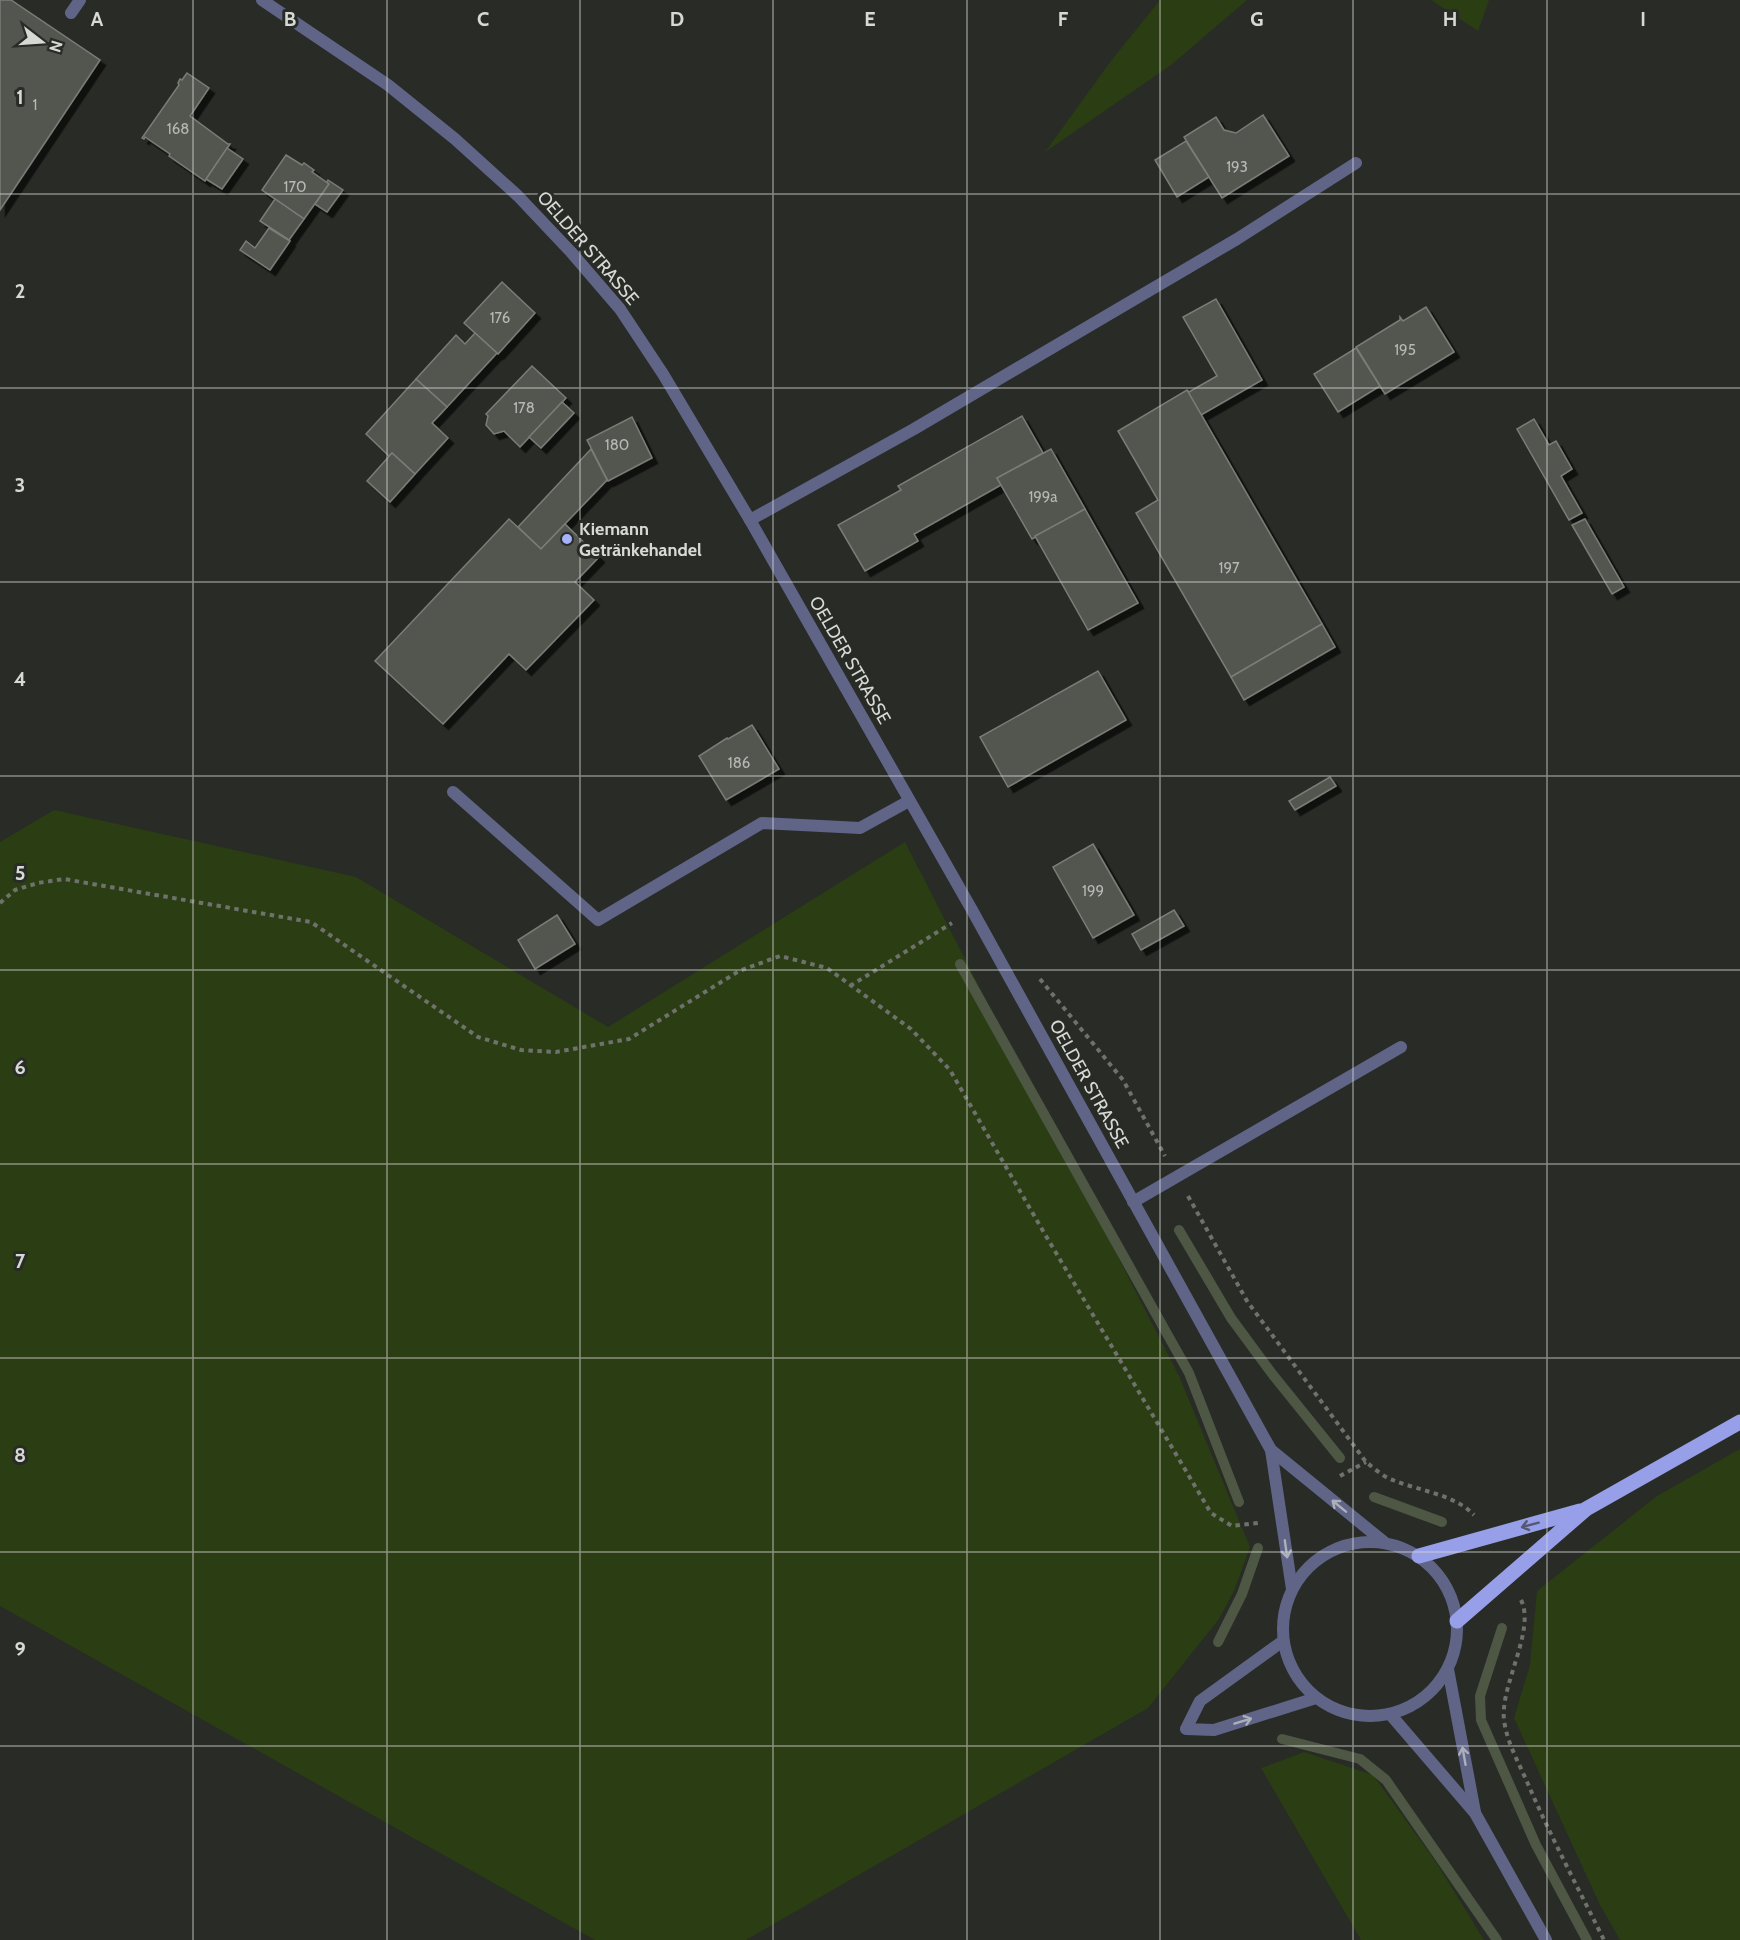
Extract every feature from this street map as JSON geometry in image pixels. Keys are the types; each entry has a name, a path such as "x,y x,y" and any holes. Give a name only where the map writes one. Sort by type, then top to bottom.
{"main road":[{"path":"1457,1621 1586,1509 1740,1422"},
{"path":"1419,1556 1586,1509"}],"street":[{"path":"72,13 80,0"},
{"name":"OELDER STRASSE","path":"262,0 388,85 455,139 518,196 572,252 620,309 663,374 750,520 972,910 1272,1450 1385,1543"},
{"path":"750,520 914,429 1237,239 1356,163"},
{"path":"453,792 597,920 762,823 860,828 909,801"},
{"path":"1133,1202 1401,1047"},
{"name":"OELDER STRASSE","path":"1272,1450 1292,1589"},
{"path":"1375,1541 1398,1546 1419,1556 1438,1574 1451,1596 1457,1621 1456,1646 1448,1669 1433,1690 1414,1705 1390,1714 1364,1717 1339,1711 1316,1698 1300,1682 1289,1662 1283,1641 1284,1614 1292,1589 1308,1567 1329,1551 1352,1543 1375,1541"},
{"path":"1283,1641 1200,1701 1185,1729 1214,1730 1316,1698"},
{"path":"1448,1669 1475,1813"},
{"path":"1390,1714 1475,1813 1546,1940"}],"path":[{"path":"0,903 15,890 38,882 64,879 311,922 478,1037 521,1050 556,1052 629,1039 739,971 780,956 827,968 911,1029 950,1070 1042,1231 1210,1513 1232,1526 1259,1523 1280,1508"},
{"path":"850,986 972,910"},
{"path":"1034,971 1123,1080 1247,1301 1366,1462 1390,1480 1430,1492 1467,1507 1480,1520 1488,1536"},
{"path":"1318,1489 1366,1462"},
{"path":"1509,1575 1524,1605 1524,1629 1505,1699 1504,1719 1508,1740 1546,1825 1604,1940"}],"green space":[{"path":"1160,0 1247,0 1171,65 1045,152 1111,61"},
{"path":"1431,0 1489,0 1478,31"},
{"path":"54,810 356,877 608,1027 905,842 1179,1376 1250,1547 1234,1591 1219,1619 1148,1708 746,1940 595,1940 0,1606 0,842"},
{"path":"1740,1449 1740,1940 1620,1940 1600,1905 1514,1718 1530,1665 1537,1591 1657,1496"},
{"path":"1304,1752 1373,1775 1436,1862 1484,1940 1361,1940 1261,1768"}],"building":[{"path":"0,0 11,0 100,60 0,210"},
{"path":"187,73 209,88 190,116 230,144 205,181 169,156 170,154 145,137 142,138 179,85 180,79 182,80"},
{"path":"1263,115 1289,156 1222,198 1184,137 1216,117 1224,130 1236,133"},
{"path":"1186,141 1209,177 1177,197 1155,160"},
{"path":"227,148 243,159 222,189 206,179"},
{"path":"286,155 302,165 304,163 329,184 304,219 262,190"},
{"path":"328,180 343,190 327,212 315,204 329,184"},
{"path":"275,199 304,219 289,240 260,221"},
{"path":"269,228 290,241 270,270 240,250 246,241 255,248"},
{"path":"502,282 535,313 498,354 464,323"},
{"path":"1216,299 1262,380 1201,415 1187,390 1189,392 1217,376 1183,317"},
{"path":"1426,307 1454,352 1385,394 1356,347 1400,320 1400,317 1403,321"},
{"path":"475,333 497,353 447,407 416,379 456,335 465,344"},
{"path":"1356,348 1380,386 1338,412 1314,374"},
{"path":"532,366 566,398 520,447 504,431 494,434 486,425 488,416 486,414"},
{"path":"416,379 447,407 432,423 448,438 415,474 392,453 389,456 366,434"},
{"path":"1187,390 1322,624 1231,677 1136,513 1158,500 1118,431"},
{"path":"562,402 574,413 541,448 529,437"},
{"path":"1022,416 1043,453 997,478 1001,485 914,534 918,541 865,571 838,525 901,490 898,486"},
{"path":"632,417 652,458 608,481 587,440"},
{"path":"1534,419 1549,445 1556,441 1572,469 1561,476 1582,513 1569,520 1517,429"},
{"path":"591,449 607,480 541,549 518,527"},
{"path":"1051,449 1085,509 1032,539 997,478"},
{"path":"392,453 415,474 390,502 367,481"},
{"path":"1085,509 1138,603 1088,630 1035,536"},
{"path":"509,519 541,549 565,524 599,557 575,582 594,600 526,670 509,654 443,724 375,661"},
{"path":"1585,519 1624,587 1612,594 1572,525"},
{"path":"1322,624 1335,647 1244,700 1231,677"},
{"path":"1098,671 1126,720 1008,787 980,737"},
{"path":"752,725 779,769 726,800 699,756"},
{"path":"1330,777 1336,786 1295,810 1289,801"},
{"path":"1093,844 1134,915 1093,938 1053,867"},
{"path":"1174,910 1184,926 1141,950 1132,934"},
{"path":"557,915 575,944 535,969 518,940"}],"waterway":[{"path":"960,964 1189,1373 1239,1502"},
{"path":"1179,1230 1231,1318 1273,1375 1340,1458"},
{"path":"1374,1497 1442,1522"},
{"path":"1218,1642 1242,1594 1258,1548"},
{"path":"1502,1628 1480,1696 1481,1720 1536,1845 1587,1940"},
{"path":"1282,1739 1360,1759 1386,1780 1497,1940"}],"place":[{"name":"Kiemann Getränkehandel","path":"567,539"}]}
